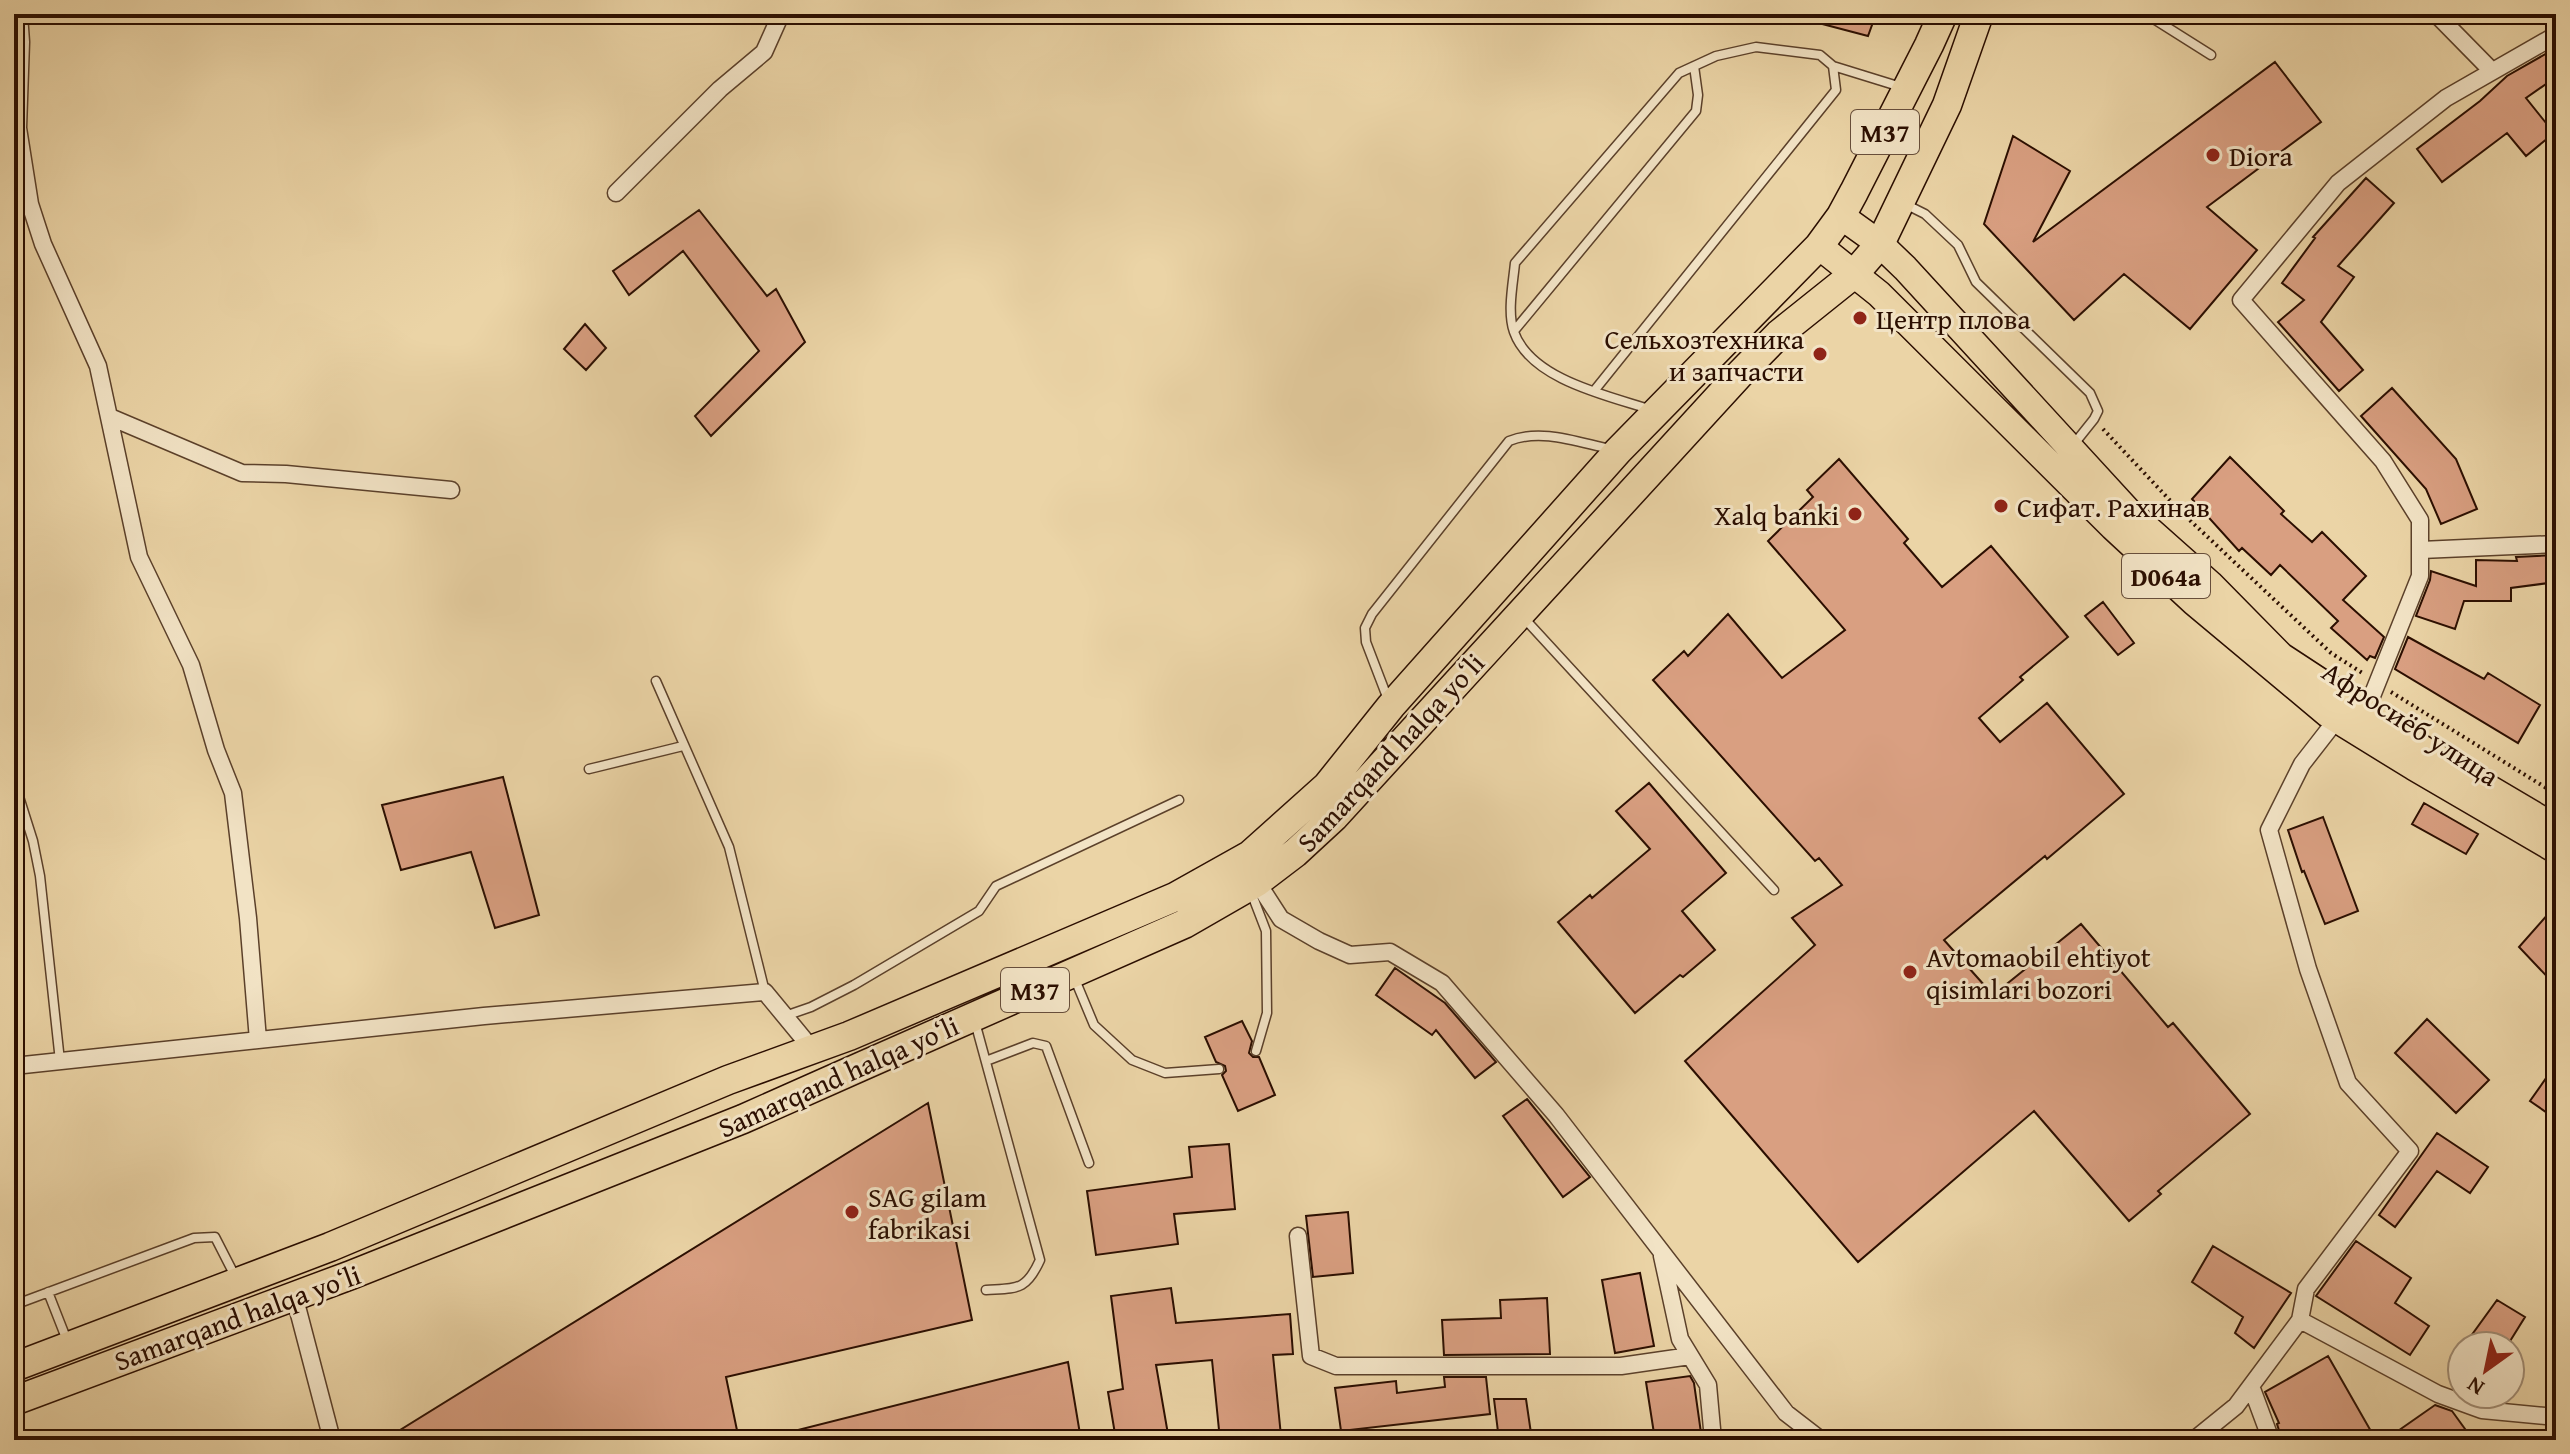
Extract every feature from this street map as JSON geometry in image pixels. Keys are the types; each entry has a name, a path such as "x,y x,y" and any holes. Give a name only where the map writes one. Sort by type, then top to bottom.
{"highway":[{"name":"Samarqand halqa yoʻli","path":"14,1367 330,1247 728,1080 849,1036 1175,897 1250,855 1327,786 1391,706 1618,451 1819,246 1841,216 1943,14"},
{"name":"Samarqand halqa yoʻli","path":"14,1401 351,1275 743,1119 1184,924 1253,884 1295,853 1334,817 1758,355 1779,334 1854,274 1880,244 1947,105 1979,14"},
{"path":"849,1036 860,1067"}],"main road":[{"name":"Афросиёб улица","path":"1841,216 1880,244 2129,512 2210,584 2281,656 2426,751 2556,828"},
{"name":"Афросиёб улица","path":"1819,246 1879,294 2113,527 2194,602 2337,719 2556,850"}],"street":[{"path":"19,14 18,128 30,204 43,244 98,366 139,557 191,665 216,750 233,793 258,1040"},
{"path":"616,193 720,89 764,52 781,14"},
{"path":"2436,14 2492,71"},
{"path":"2366,711 2420,576 2420,520 2383,461 2241,300 2338,183 2446,98 2556,35"},
{"path":"110,417 242,473 286,474 451,490"},
{"path":"2421,550 2556,544"},
{"path":"2194,1440 2236,1406 2251,1386 2300,1320 2306,1289 2410,1151 2348,1083 2308,969 2269,830 2302,764 2337,719"},
{"path":"1253,884 1281,919 1319,941 1350,955 1390,952 1442,983 1556,1115 1786,1413 1821,1440"},
{"path":"14,1066 484,1016 765,992 812,1049"},
{"path":"1298,1236 1311,1356 1336,1366 1621,1366 1690,1356"},
{"path":"1661,1252 1680,1339 1708,1385 1713,1440"},
{"path":"294,1295 332,1440"},
{"path":"2300,1320 2438,1394 2482,1410 2556,1417"},
{"path":"2251,1386 2271,1440"}],"lane":[{"path":"2146,14 2211,55"},
{"path":"1657,412 1571,383 1531,360 1514,332 1511,302 1515,263 1679,73 1716,56 1756,47 1820,55 1833,66 1906,89"},
{"path":"1514,332 1696,111 1698,95 1694,66"},
{"path":"1594,391 1836,90 1833,66"},
{"path":"1902,202 1925,214 1958,245 1976,282 2090,393 2098,411 2071,448"},
{"path":"1391,706 1366,642 1365,628 1372,614 1509,441 1523,435 1540,434 1618,451"},
{"path":"1519,614 1774,890"},
{"path":"656,681 729,847 765,992"},
{"path":"589,769 683,746"},
{"path":"14,781 33,841 40,876 60,1061"},
{"path":"785,1016 811,1007 854,985 979,911 996,886 1179,800"},
{"path":"1253,884 1266,931 1267,1013 1256,1051"},
{"path":"1072,973 1094,1025 1132,1060 1165,1073 1219,1069"},
{"path":"974,1017 1040,1260 1034,1275 1020,1288 986,1290"},
{"path":"986,1061 1033,1043 1046,1046 1089,1163"},
{"path":"14,1305 194,1238 215,1237 238,1282"},
{"path":"48,1292 69,1346"}],"path":[{"path":"2094,419 2179,510 2331,653 2556,794"}],"building":[{"path":"1808,14 1876,14 1868,36 1807,20"},
{"path":"2556,48 2556,77 2526,98 2554,133 2526,156 2507,133 2442,182 2417,149 2480,101 2507,76"},
{"path":"2275,62 2321,122 2207,207 2257,250 2190,329 2124,274 2074,320 1984,224 2013,136 2070,171 2033,242"},
{"path":"2366,178 2394,203 2338,266 2354,277 2321,322 2363,370 2339,391 2278,322 2304,300 2282,283 2313,237"},
{"path":"699,210 767,296 776,289 805,342 711,436 695,416 759,351 683,251 629,295 613,271"},
{"path":"585,324 606,348 586,370 564,349"},
{"path":"2392,388 2456,459 2477,509 2441,524 2426,489 2361,416"},
{"path":"2230,457 2284,511 2281,514 2312,542 2322,532 2366,576 2343,600 2384,637 2375,658 2370,656 2367,660 2331,628 2338,621 2280,565 2271,575 2242,548 2239,551 2192,499"},
{"path":"1839,459 1908,539 1904,543 1942,587 1991,546 2068,637 2020,677 2023,680 1979,718 2000,742 2047,703 2124,794 1944,940 1993,995 2081,924 2168,1027 2173,1023 2250,1114 2158,1191 2161,1194 2129,1221 2034,1111 1858,1262 1685,1061 1815,945 1792,918 1842,885 1819,858 1815,861 1653,680 1684,651 1688,656 1728,614 1782,678 1845,630 1768,541 1813,497 1807,490"},
{"path":"2556,555 2556,582 2511,588 2511,601 2464,601 2455,629 2416,616 2431,571 2476,586 2476,560 2517,561 2516,557"},
{"path":"2103,602 2134,643 2118,655 2085,616"},
{"path":"2408,637 2484,679 2488,673 2540,705 2518,743 2395,669"},
{"path":"503,777 539,915 495,928 471,852 401,870 382,805"},
{"path":"1649,783 1726,873 1682,911 1715,950 1635,1013 1558,922 1650,849 1616,811"},
{"path":"2424,803 2478,834 2466,854 2412,824"},
{"path":"2323,817 2358,911 2325,924 2288,830"},
{"path":"2556,905 2556,986 2519,947"},
{"path":"1395,968 1445,1003 1496,1062 1475,1078 1436,1030 1432,1035 1376,995"},
{"path":"2427,1019 2489,1080 2456,1113 2395,1053"},
{"path":"1242,1021 1252,1041 1249,1053 1259,1057 1275,1095 1238,1111 1222,1075 1226,1071 1225,1066 1216,1062 1205,1037"},
{"path":"2556,1064 2556,1119 2530,1101"},
{"path":"1527,1099 1590,1177 1563,1197 1503,1116"},
{"name":"SAG gilam fabrikasi","path":"928,1103 972,1320 726,1377 739,1440 384,1440"},
{"path":"2437,1133 2488,1167 2470,1193 2437,1171 2395,1227 2379,1215"},
{"path":"1229,1144 1235,1209 1174,1214 1178,1244 1096,1255 1087,1191 1192,1177 1189,1147"},
{"path":"1348,1212 1353,1273 1313,1277 1306,1216"},
{"path":"2356,1241 2411,1278 2395,1303 2429,1326 2410,1355 2316,1296"},
{"path":"2213,1246 2291,1293 2254,1348 2235,1333 2243,1317 2192,1282"},
{"path":"1640,1273 1654,1346 1615,1353 1602,1280"},
{"path":"1171,1288 1176,1323 1290,1314 1293,1354 1273,1355 1281,1436 1220,1440 1212,1360 1156,1365 1169,1440 1116,1440 1108,1392 1123,1389 1111,1296"},
{"path":"1547,1298 1550,1354 1444,1355 1442,1320 1501,1318 1500,1300"},
{"path":"2497,1300 2525,1317 2517,1330 2475,1330"},
{"path":"2328,1356 2376,1440 2282,1440 2279,1423 2265,1392"},
{"path":"1068,1362 1081,1440 782,1440 782,1434"},
{"path":"1690,1376 1694,1383 1702,1440 1655,1440 1646,1382"},
{"path":"1444,1377 1486,1377 1490,1414 1341,1431 1335,1388 1396,1381 1397,1393 1445,1387"},
{"path":"1494,1399 1526,1399 1532,1440 1499,1440"},
{"path":"2435,1405 2452,1411 2473,1440 2385,1440"}],"place":[{"name":"Diora","path":"2213,155"},
{"name":"Центр плова","path":"1860,318"},
{"name":"Сельхозтехника и запчасти","path":"1820,354"},
{"name":"Сифат. Рахинав","path":"2001,506"},
{"name":"Xalq banki","path":"1855,514"},
{"name":"Avtomaobil ehtiyot qisimlari bozori","path":"1910,972"},
{"name":"SAG gilam fabrikasi","path":"852,1212"}]}
